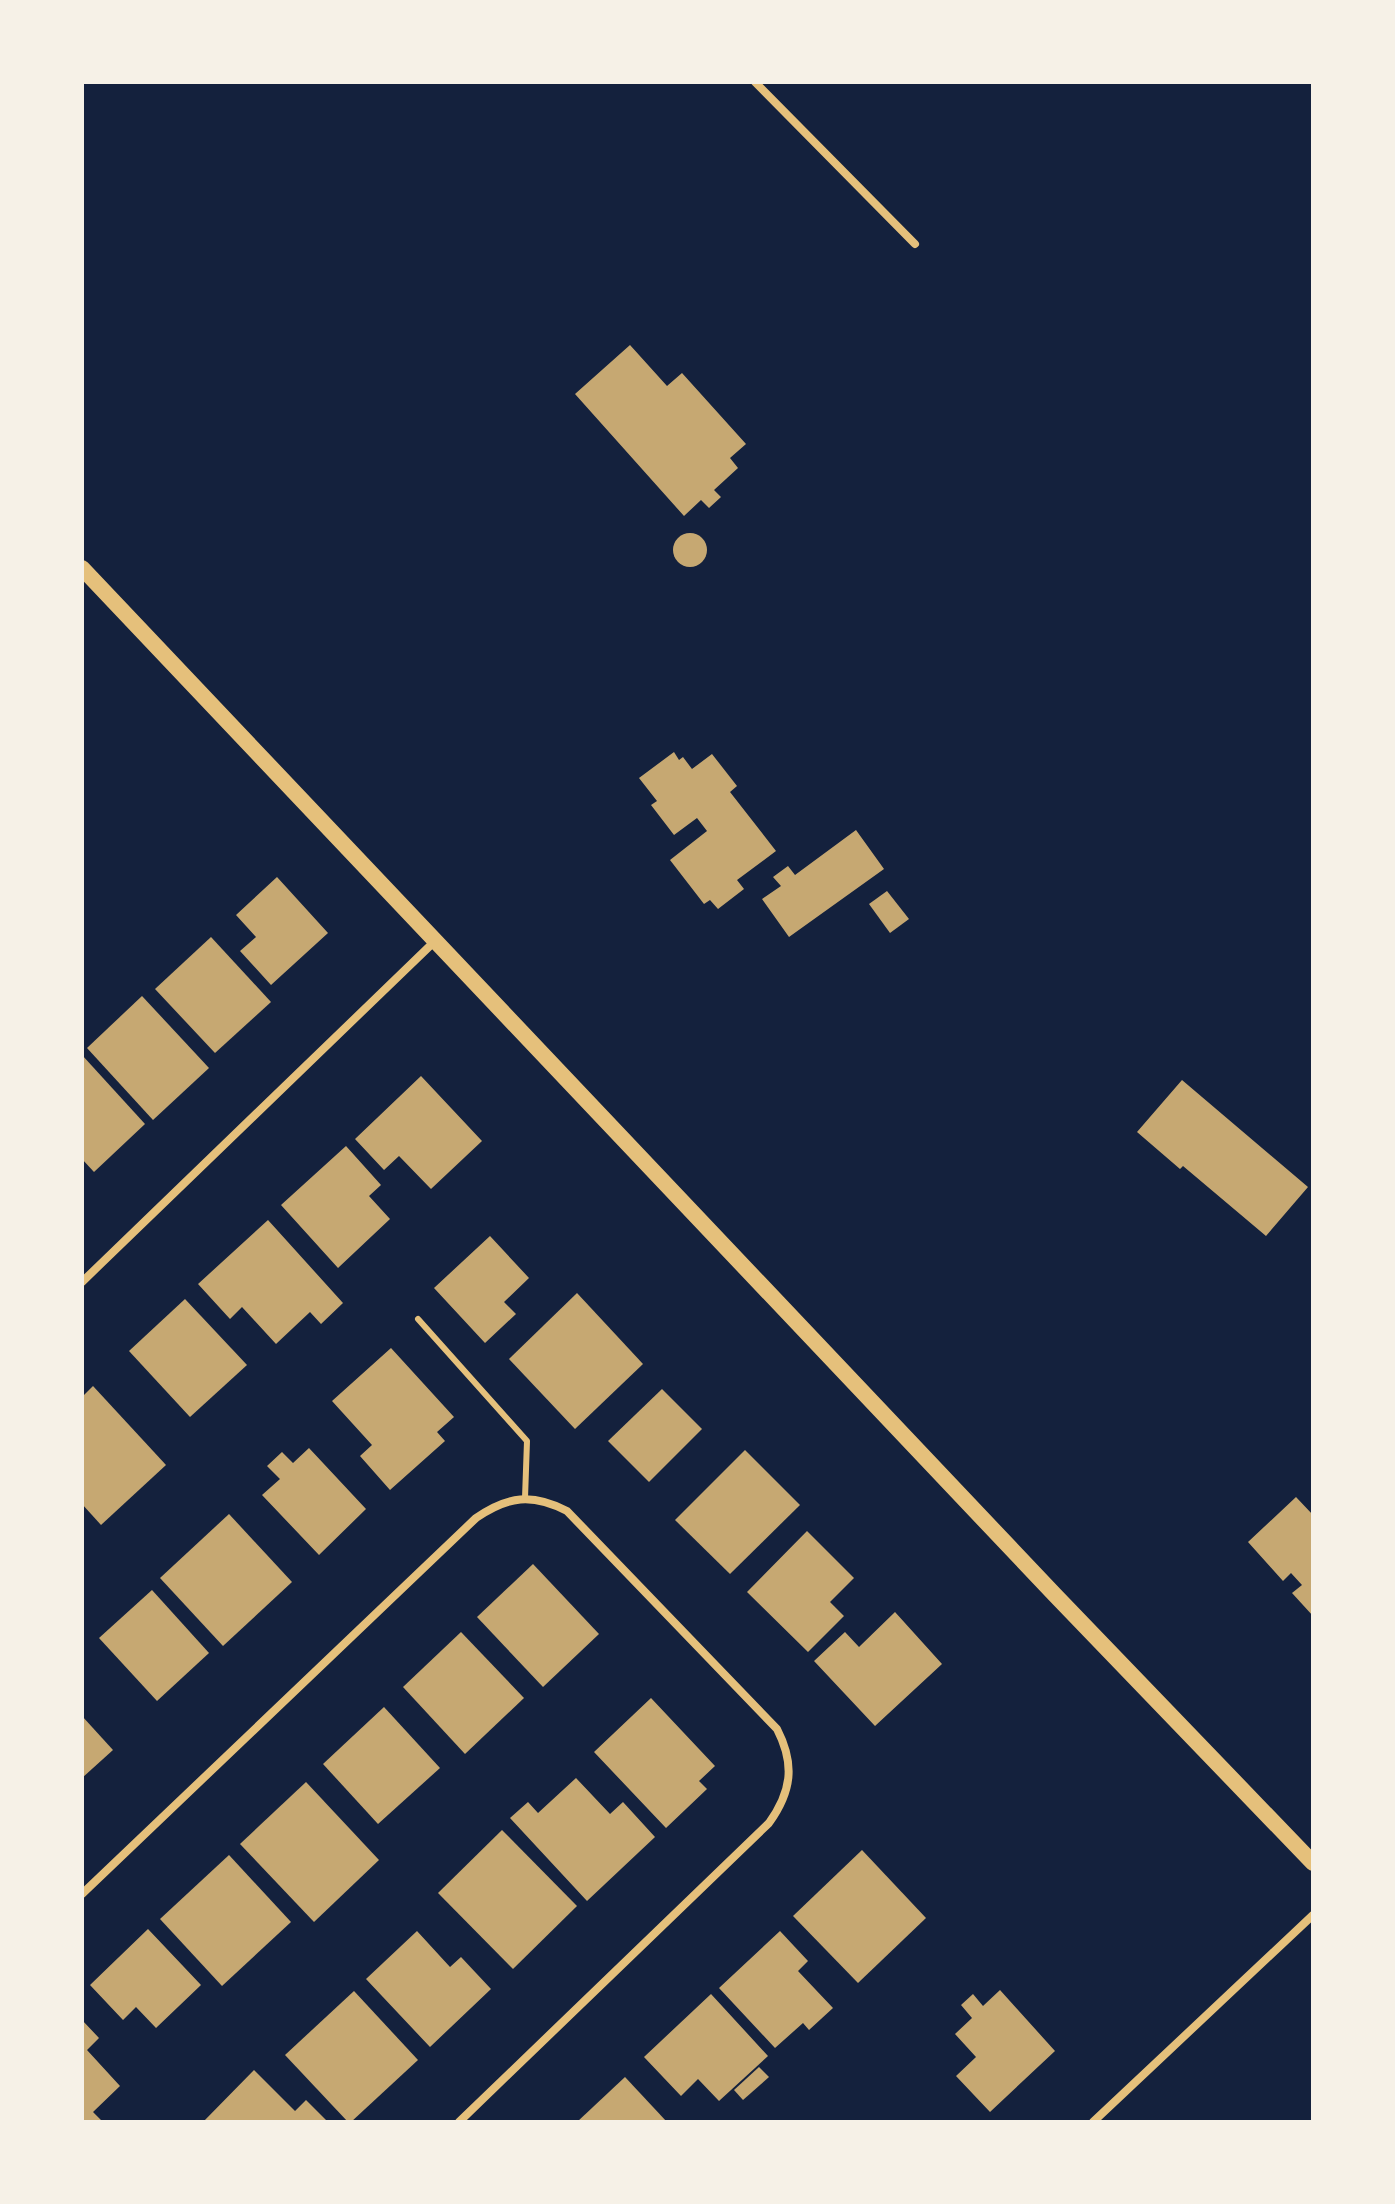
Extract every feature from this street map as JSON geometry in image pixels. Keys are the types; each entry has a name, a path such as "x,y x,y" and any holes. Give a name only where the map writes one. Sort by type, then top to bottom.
{"main road":[{"path":"82,568 1313,1863"}],"street":[{"path":"755,82 915,244"},
{"path":"82,1282 435,941"},
{"path":"82,1894 476,1518 507,1501 525,1498 540,1500 567,1511 777,1729 784,1743 789,1774 787,1791 769,1823 459,2122"},
{"path":"1093,2122 1313,1915"}],"lane":[{"path":"418,1319 527,1441 525,1498"}],"building":[{"path":"630,345 667,386 682,373 746,444 730,458 738,468 714,490 721,497 709,508 701,500 684,516 575,394"},
{"path":"690,533 702,538 707,550 702,562 690,567 678,562 673,550 678,538"},
{"path":"674,752 679,760 683,757 692,769 712,754 737,786 730,792 776,851 737,880 744,889 718,909 710,900 704,904 670,860 707,831 697,818 674,835 651,805 657,801 639,778"},
{"path":"856,830 884,869 789,937 762,899 781,886 773,877 788,866 795,875"},
{"path":"277,877 328,933 271,985 240,951 256,937 236,915"},
{"path":"887,891 909,919 890,933 869,904"},
{"path":"211,937 271,1002 215,1053 155,989"},
{"path":"142,996 209,1068 153,1120 87,1048"},
{"path":"82,1055 145,1124 94,1172 82,1159"},
{"path":"421,1076 482,1141 431,1189 399,1156 384,1170 355,1139"},
{"path":"1182,1080 1308,1187 1266,1236 1183,1166 1180,1169 1137,1132"},
{"path":"346,1146 381,1185 369,1196 390,1219 338,1268 281,1205"},
{"path":"268,1220 343,1303 321,1324 310,1312 276,1344 242,1307 230,1319 198,1284"},
{"path":"490,1236 529,1278 504,1302 516,1314 485,1343 434,1288"},
{"path":"577,1293 643,1364 575,1429 509,1359"},
{"path":"185,1299 247,1365 190,1417 129,1351"},
{"path":"391,1348 454,1417 437,1432 445,1441 390,1490 360,1456 372,1445 332,1401"},
{"path":"93,1386 166,1465 101,1525 82,1504 82,1397"},
{"path":"662,1389 702,1429 649,1482 608,1441"},
{"path":"309,1448 366,1509 319,1555 262,1495 280,1479 267,1466 282,1452 293,1463"},
{"path":"745,1450 800,1505 730,1574 675,1520"},
{"path":"1296,1497 1313,1515 1313,1616 1292,1593 1302,1585 1291,1573 1283,1581 1248,1542"},
{"path":"229,1514 292,1582 223,1646 160,1578"},
{"path":"807,1531 854,1578 830,1602 844,1616 808,1652 747,1592"},
{"path":"533,1564 599,1634 543,1687 477,1617"},
{"path":"152,1590 209,1653 157,1701 99,1638"},
{"path":"895,1612 942,1664 875,1726 814,1661 845,1632 859,1647"},
{"path":"461,1632 524,1698 465,1754 403,1687"},
{"path":"651,1698 715,1766 699,1781 707,1789 666,1828 594,1752"},
{"path":"384,1707 440,1768 378,1824 323,1764"},
{"path":"82,1716 113,1750 82,1778"},
{"path":"576,1778 610,1814 623,1802 655,1837 587,1901 510,1818 528,1802 538,1813"},
{"path":"306,1782 379,1860 314,1922 240,1844"},
{"path":"502,1830 577,1906 513,1969 438,1893"},
{"path":"862,1850 926,1918 858,1983 793,1916"},
{"path":"229,1855 291,1922 222,1986 160,1919"},
{"path":"148,1929 201,1985 156,2028 136,2007 123,2020 90,1985"},
{"path":"417,1931 450,1967 461,1957 491,1989 430,2047 366,1979"},
{"path":"780,1931 808,1961 798,1971 833,2008 809,2030 803,2023 775,2048 719,1988"},
{"path":"1000,1990 1055,2051 990,2112 956,2076 976,2057 955,2034 972,2018 961,2005 973,1994 983,2006"},
{"path":"354,1991 418,2060 348,2122 285,2055"},
{"path":"711,1994 768,2056 719,2101 698,2079 681,2096 644,2057"},
{"path":"82,2020 99,2038 87,2050 120,2086 93,2112 103,2122 82,2122"},
{"path":"759,2067 769,2077 743,2100 734,2090"},
{"path":"254,2070 295,2111 306,2100 328,2122 203,2122"},
{"path":"625,2077 667,2122 577,2122"}]}
